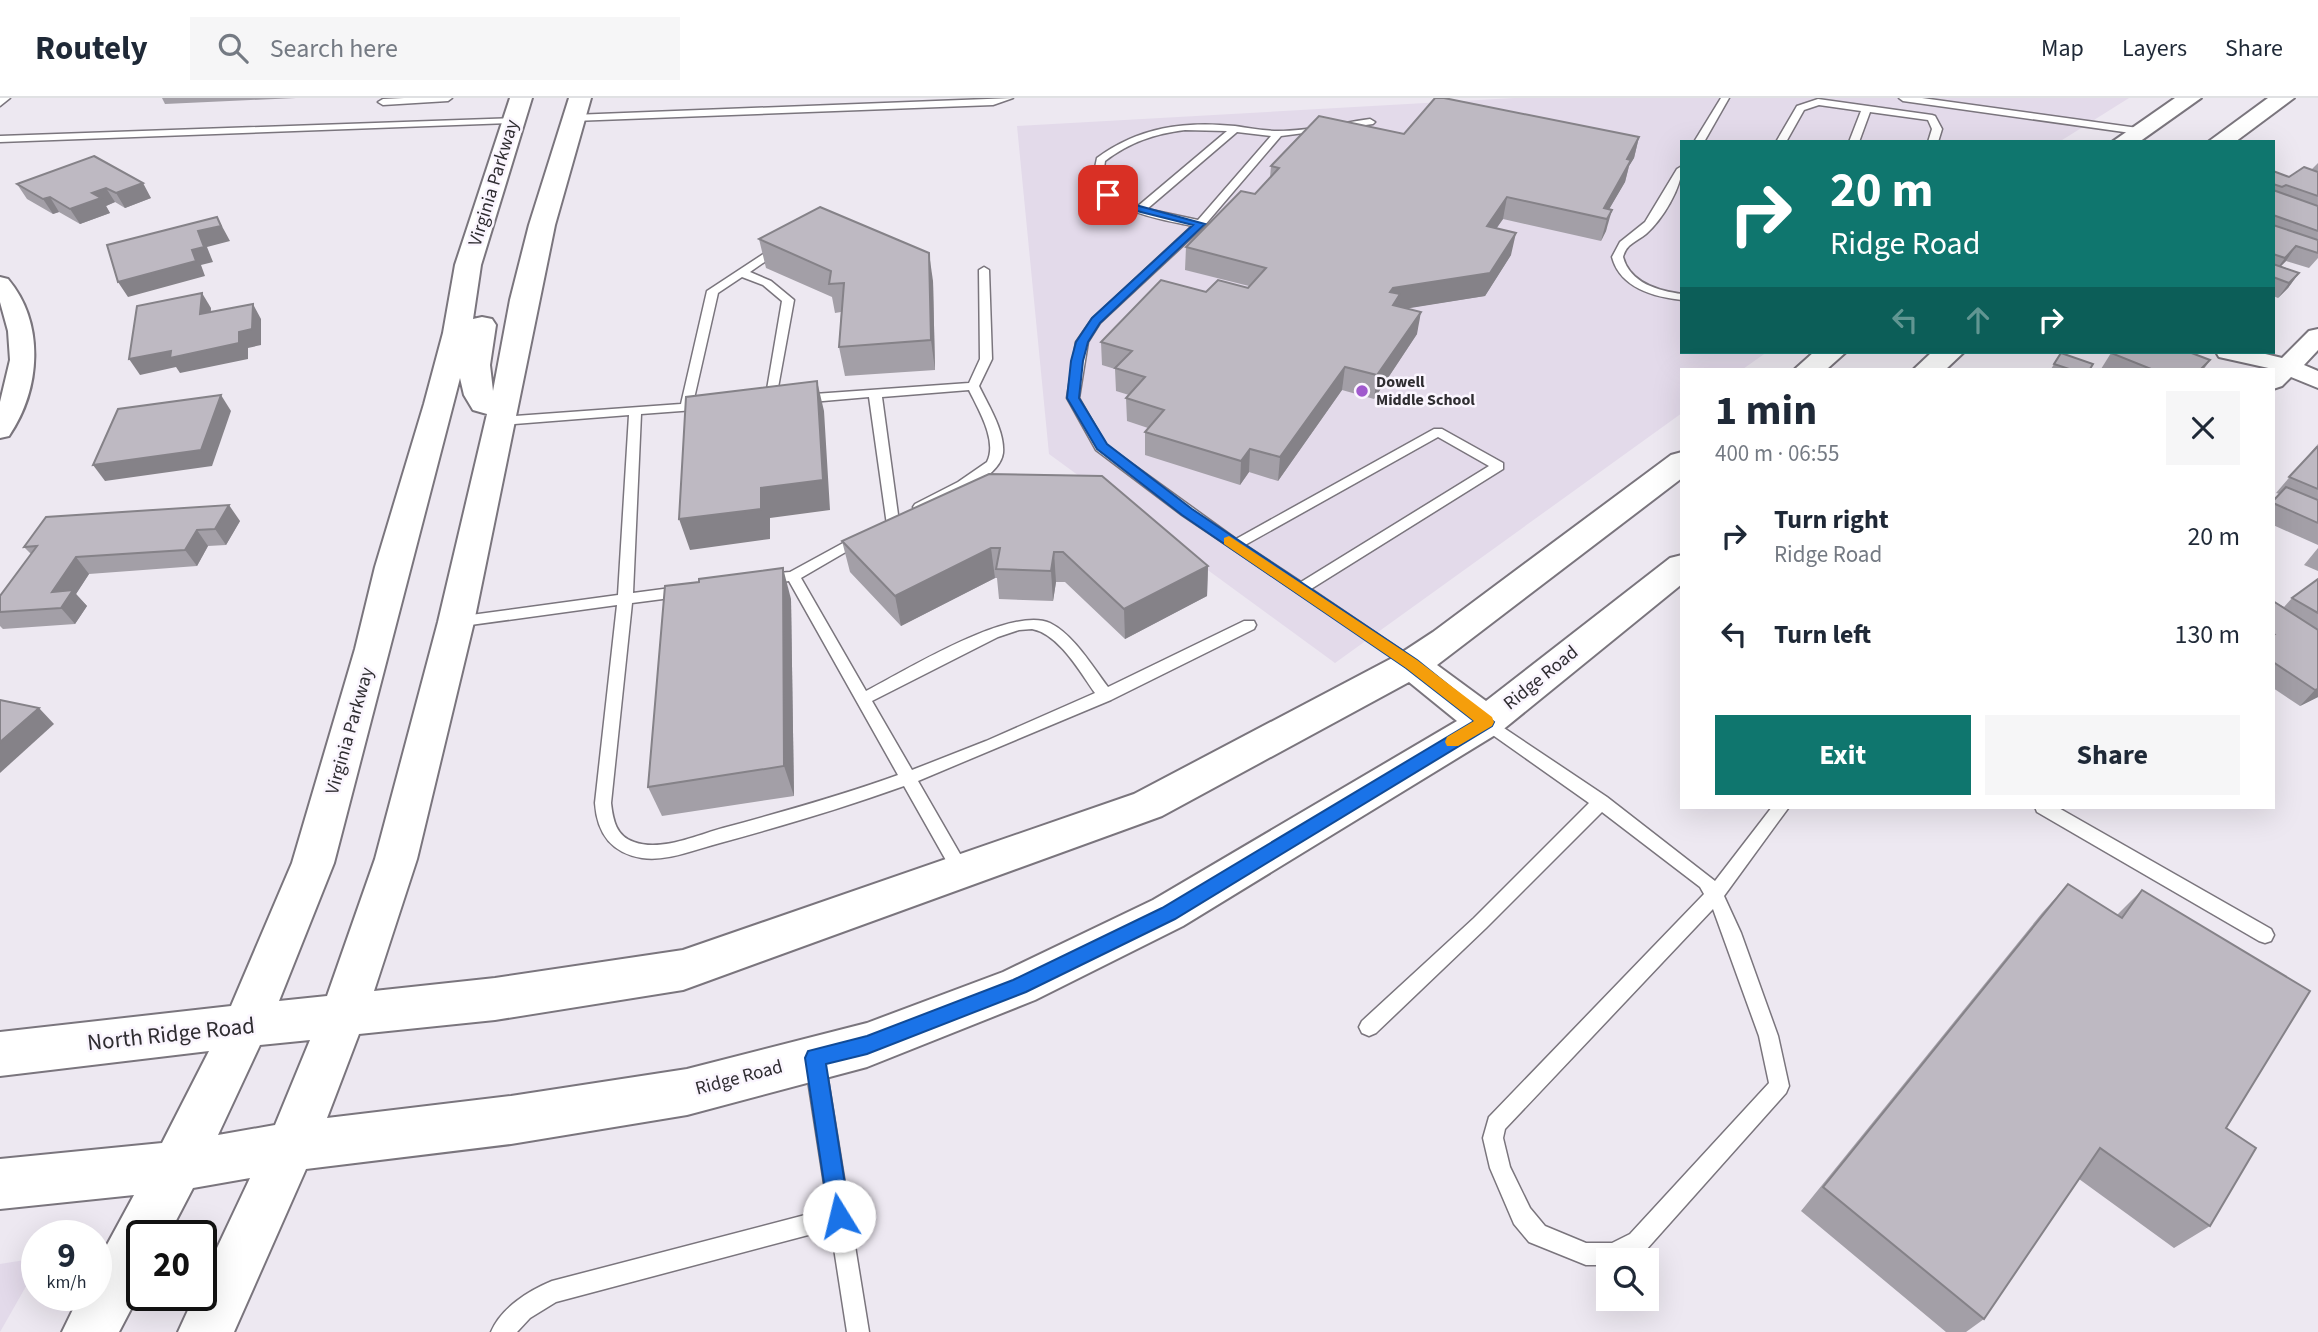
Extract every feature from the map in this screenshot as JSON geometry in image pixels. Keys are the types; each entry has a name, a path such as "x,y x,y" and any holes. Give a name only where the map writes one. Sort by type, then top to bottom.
{"main road":[{"path":"2130,136 2190,98"},
{"path":"2223,140 2283,98"},
{"path":"206,1332 291,1147 343,1016 396,859 456,622 527,287 576,108"},
{"name":"Virginia Parkway","path":"90,1332 177,1166 246,1026 313,863 373,649 392,567 439,404 457,333 468,265 517,109"},
{"path":"2130,136 2153,140"},
{"path":"468,265 488,275 474,376 476,393 484,404 502,414"},
{"path":"1809,368 1829,354"},
{"path":"1929,368 1947,354"},
{"path":"343,1016 495,999 683,971 1148,806 1411,664 1446,641 1680,464"},
{"name":"Ridge Road","path":"291,1147 511,1120 687,1092 867,1045 1019,986 1168,913 1486,722 1680,568"},
{"path":"1411,664 1486,722"},
{"name":"North Ridge Road","path":"0,1055 48,1047 343,1016"},
{"path":"0,1184 177,1166 291,1147"}],"street":[{"path":"0,284 6,290 23,334 19,385 0,430"},
{"path":"2280,374 2318,336"},
{"path":"2233,354 2266,368"},
{"path":"2265,354 2280,374 2318,380"}],"lane":[{"path":"0,103 6,98"},
{"path":"377,110 448,98"},
{"path":"576,108 993,102 1009,98"},
{"path":"1700,140 1725,98"},
{"path":"1903,98 2130,136"},
{"path":"1782,140 1800,108 1809,103 1828,102 1932,118 1937,129 1934,140"},
{"path":"1855,140 1867,108"},
{"path":"0,139 377,110 517,109"},
{"path":"1200,224 1140,210 1114,200 1097,182 1097,167 1105,155 1126,140 1148,132 1189,126 1278,134 1370,122"},
{"path":"1140,210 1235,129"},
{"path":"1278,134 1200,224 1096,321 1082,342 1073,398 1101,447 1187,512 1411,664"},
{"path":"1680,172 1644,230 1627,241 1618,251 1618,262 1628,278 1658,294 1680,297"},
{"path":"686,407 713,291 794,239"},
{"path":"754,581 793,576 989,470 996,456 991,426 973,386 986,359 984,270"},
{"path":"740,272 767,283 788,300 765,401 973,386"},
{"path":"875,393 881,528"},
{"path":"502,414 635,411 723,404"},
{"path":"635,411 625,599 603,803 604,822 609,834 628,848 643,852 655,850 776,822 908,779 1106,696 1249,625"},
{"path":"1236,545 1438,432 1498,466 1301,589"},
{"path":"793,576 962,873"},
{"path":"456,622 702,588"},
{"path":"863,699 993,633 1013,625 1032,624 1046,627 1106,696"},
{"path":"1486,722 1601,802 1706,882 1715,895 1732,935 1778,1062 1779,1086 1637,1242 1613,1254 1586,1254 1536,1234 1522,1216 1500,1168 1493,1138 1496,1124 1715,895 1780,809"},
{"path":"1369,1027 1480,923 1601,802"},
{"path":"2046,809 2265,935"},
{"path":"815,1058 858,1332"},
{"path":"502,1332 522,1310 552,1292 839,1216"}],"shaded area":[{"name":"Dowell Middle School","path":"1514,98 2129,98 2062,140 1680,140 1680,354 1764,354 1744,368 1680,368 1680,414 1335,663 1049,454 1017,126"},
{"path":"21,1261 21,1295 0,1332 0,1264"}],"building":[{"path":"1435,98 1639,137 1627,159 1631,160 1604,208 1612,210 1607,219 1507,197 1487,226 1516,233 1490,273 1393,288 1390,292 1400,294 1393,305 1421,312 1377,375 1345,367 1280,457 1250,449 1241,461 1145,432 1164,410 1126,398 1145,377 1115,368 1132,351 1101,342 1161,280 1206,292 1218,280 1248,288 1266,268 1186,247 1241,191 1255,194 1279,168 1271,166 1319,116 1404,134"},
{"path":"94,156 143,183 116,193 106,188 92,193 101,198 70,209 50,197 43,199 17,184"},
{"path":"2304,167 2318,172 2318,196 2286,185 2282,187 2275,185 2275,172 2289,177"},
{"path":"2275,191 2318,206 2318,231 2275,216"},
{"path":"820,207 929,253 931,340 839,347 844,283 829,284 831,271 759,239"},
{"path":"217,217 221,226 198,231 204,247 192,250 196,261 118,282 107,245"},
{"path":"2275,226 2318,240 2318,253 2296,246 2285,258 2275,255"},
{"path":"2275,265 2299,273 2289,283 2275,278"},
{"path":"202,293 200,314 253,304 252,329 239,332 239,343 170,358 171,351 129,359 137,306"},
{"path":"2060,354 2064,354 2093,364 2091,368 2066,368 2054,364"},
{"path":"2114,354 2194,354 2210,360 2202,368 2148,368"},
{"path":"817,381 823,480 761,488 761,509 679,519 686,397"},
{"path":"221,395 201,450 93,465 118,409"},
{"path":"2318,447 2318,489 2289,477"},
{"path":"989,474 1102,476 1208,566 1124,609 1063,552 1054,552 1051,571 996,569 1000,548 991,548 895,596 842,541"},
{"path":"2286,487 2318,500 2318,523 2275,504 2275,499"},
{"path":"229,505 215,529 197,530 185,550 76,557 52,592 73,590 61,608 0,612 0,596 37,546 24,547 46,517"},
{"path":"783,568 784,766 648,787 665,586"},
{"path":"2318,579 2318,613 2292,598"},
{"path":"2275,602 2318,630 2318,689 2315,690 2275,663"},
{"path":"0,700 39,708 0,742"},
{"path":"2068,884 2122,918 2142,890 2310,991 2226,1128 2256,1148 2210,1226 2100,1148 1984,1319 1823,1187"}],"slow traffic":[{"path":"1229,541 1411,664 1486,722 1453,742"}],"place":[{"name":"Dowell Middle School","path":"1362,391"}],"route":[{"path":"839,1216 815,1058 867,1045 1019,986 1168,913 1486,722 1411,664 1187,512 1101,447 1073,398 1082,342 1096,321 1200,224 1129,206 1108,195"}]}
